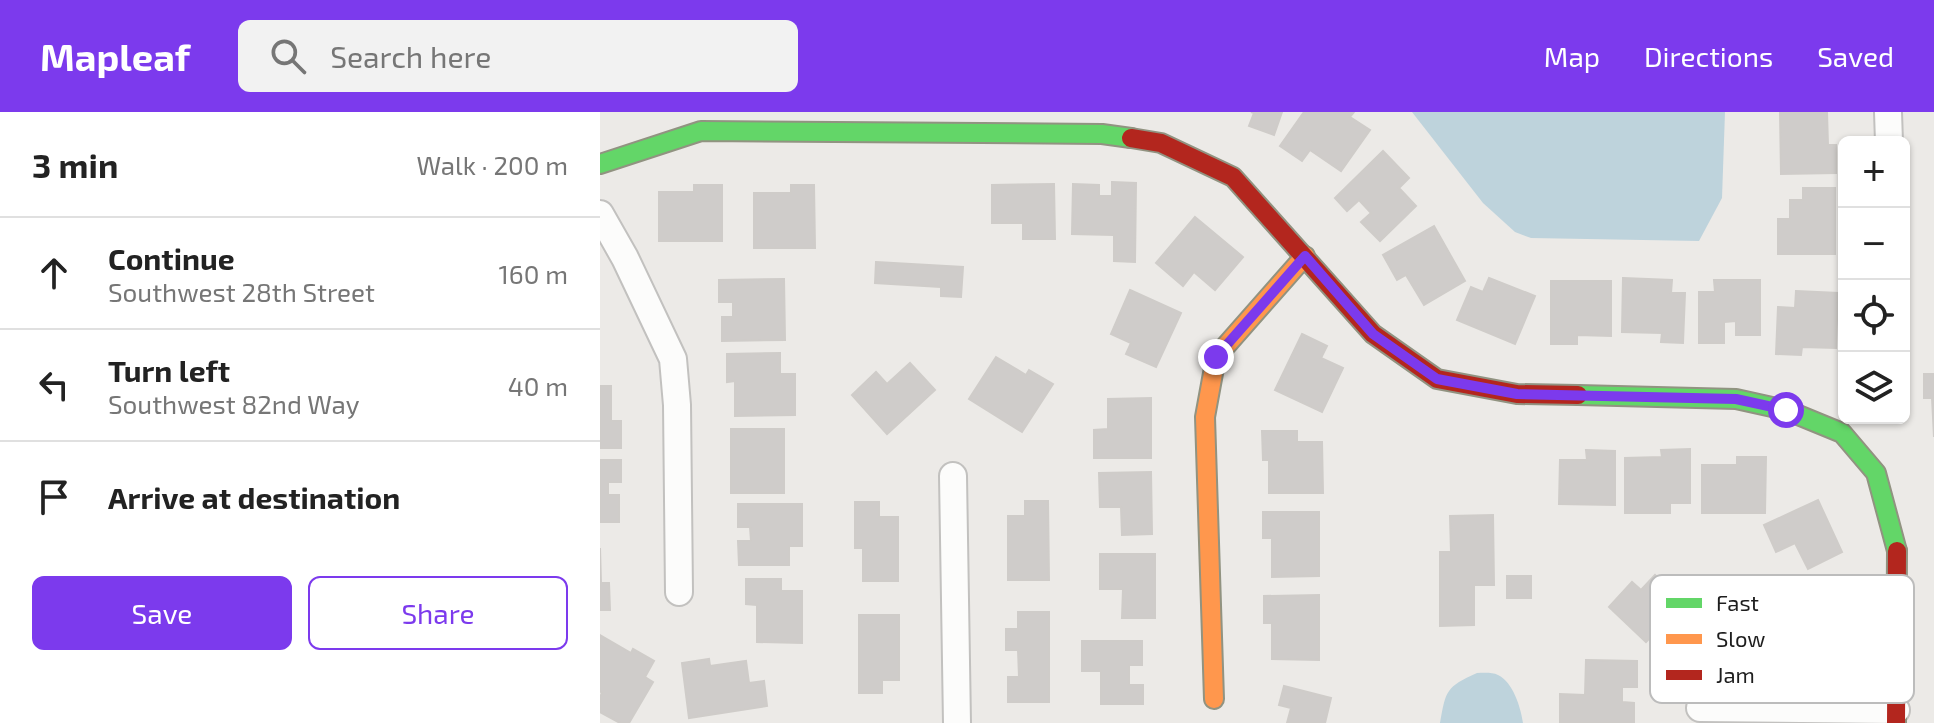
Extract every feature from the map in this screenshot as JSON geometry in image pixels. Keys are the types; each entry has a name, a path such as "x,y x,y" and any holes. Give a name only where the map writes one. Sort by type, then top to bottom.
{"street":[{"path":"1888,112 1889,136"},
{"path":"600,164 701,131 1102,134 1161,143 1233,177 1373,334 1437,379 1517,394 1736,399 1845,426 1876,473 1897,549 1897,575"},
{"path":"600,214 625,258 673,359 677,405 679,592"},
{"path":"1214,699 1205,417 1216,357 1305,256"},
{"path":"953,476 957,723"},
{"path":"1700,708 1896,717"}],"water":[{"path":"1412,112 1725,112 1722,198 1699,241 1531,238 1515,232 1483,203"},
{"path":"1477,673 1496,674 1508,683 1523,723 1440,723 1449,691"}],"building":[{"path":"1251,112 1282,112 1274,135 1249,126 1254,113"},
{"path":"1304,112 1354,112 1350,117 1370,130 1341,171 1310,150 1302,161 1280,146"},
{"path":"1780,112 1827,112 1828,145 1836,145 1836,173 1781,174"},
{"path":"1383,151 1409,178 1399,188 1416,206 1380,241 1361,222 1371,213 1359,200 1347,211 1335,198"},
{"path":"1112,182 1136,183 1135,262 1114,261 1114,235 1072,234 1073,184 1099,185 1099,196 1112,196"},
{"path":"1054,184 1055,239 1023,239 1023,223 992,223 992,185"},
{"path":"694,185 722,185 722,241 659,241 659,192 694,192"},
{"path":"791,185 814,185 815,248 754,248 754,193 791,193"},
{"path":"1803,188 1835,188 1835,254 1778,254 1778,219 1790,219 1790,200 1803,200"},
{"path":"1195,217 1243,257 1215,290 1194,272 1183,286 1156,263"},
{"path":"1434,226 1465,281 1424,305 1406,275 1397,280 1383,255"},
{"path":"876,262 963,267 961,297 941,296 941,287 875,283"},
{"path":"1489,278 1535,296 1515,344 1457,320 1471,287 1483,292"},
{"path":"1623,278 1672,280 1671,293 1685,293 1683,343 1661,342 1662,333 1622,332"},
{"path":"784,279 785,340 722,341 722,317 733,317 733,302 719,302 719,280"},
{"path":"1714,280 1760,280 1760,335 1736,335 1736,321 1724,322 1724,343 1699,343 1699,292 1715,292"},
{"path":"1551,281 1611,281 1611,336 1577,335 1577,344 1551,344"},
{"path":"1130,290 1181,313 1156,367 1126,354 1131,343 1111,334"},
{"path":"1796,291 1838,293 1836,348 1802,347 1801,355 1776,354 1778,307 1795,308"},
{"path":"1302,334 1327,346 1321,358 1343,368 1322,412 1275,390"},
{"path":"780,353 780,374 795,374 795,415 735,416 735,381 727,382 727,354"},
{"path":"996,357 1026,375 1029,370 1053,384 1022,432 969,399"},
{"path":"910,363 935,390 887,434 852,395 876,372 887,384"},
{"path":"1924,374 1934,374 1934,437 1932,398 1924,398"},
{"path":"600,386 611,386 611,421 621,421 621,448 600,448"},
{"path":"1151,398 1151,458 1094,458 1094,430 1108,429 1108,399"},
{"path":"731,429 784,429 784,493 731,493"},
{"path":"1262,431 1297,431 1297,442 1322,442 1323,493 1269,493 1269,460 1263,460"},
{"path":"1690,449 1690,503 1670,503 1670,513 1625,513 1625,458 1662,457 1661,450"},
{"path":"1586,450 1615,451 1615,505 1559,504 1560,460 1587,460"},
{"path":"1737,457 1766,457 1765,513 1702,513 1702,465 1737,465"},
{"path":"600,460 621,460 621,482 608,482 608,495 619,495 619,522 600,522"},
{"path":"1151,472 1152,534 1122,535 1121,507 1100,507 1099,473"},
{"path":"1818,500 1842,552 1808,569 1795,543 1776,552 1764,525"},
{"path":"1025,501 1048,501 1049,580 1008,580 1008,516 1025,516"},
{"path":"855,502 879,502 879,517 898,517 898,581 863,581 863,548 855,548"},
{"path":"738,504 802,504 802,546 789,546 789,565 739,565 738,541 751,541 750,527 738,527"},
{"path":"1263,512 1319,512 1319,576 1272,577 1272,538 1263,538"},
{"path":"1493,515 1494,585 1474,585 1474,625 1440,626 1440,552 1451,552 1450,516"},
{"path":"600,548 601,583 609,583 610,610 600,610"},
{"path":"1100,554 1155,554 1155,618 1122,618 1123,589 1100,589"},
{"path":"1507,576 1531,576 1531,598 1507,598"},
{"path":"746,579 781,579 781,591 802,591 802,643 757,642 757,605 746,604"},
{"path":"1650,580 1650,638 1646,642 1609,607 1632,582 1641,590"},
{"path":"1319,595 1319,660 1272,659 1272,623 1264,623 1264,596"},
{"path":"1018,612 1049,612 1049,702 1008,702 1008,677 1019,677 1018,650 1006,650 1006,629 1018,629"},
{"path":"859,615 899,615 899,680 882,680 882,693 859,693"},
{"path":"600,635 631,653 633,649 654,661 645,677 653,682 629,723 620,723 600,712"},
{"path":"1082,641 1142,641 1142,665 1129,665 1129,685 1143,685 1143,704 1101,704 1101,671 1082,671"},
{"path":"709,659 710,666 746,661 749,683 764,681 767,706 689,718 682,663"},
{"path":"1586,660 1637,661 1637,687 1622,687 1622,702 1634,703 1634,723 1560,723 1560,694 1585,695"},
{"path":"1284,686 1331,698 1325,723 1287,723 1291,708 1279,705"}],"traffic: fast":[{"path":"600,164 701,131 1102,134 1131,138"},
{"path":"1578,395 1736,399 1786,410 1842,433 1876,473 1897,551"}],"traffic: slow":[{"path":"1214,699 1205,417 1216,357 1305,256"}],"traffic: jam":[{"path":"1131,138 1161,143 1233,177 1373,334 1437,379 1517,394 1578,395"},
{"path":"1897,551 1897,575"},
{"path":"1896,703 1896,723"}],"route":[{"path":"1216,357 1305,256 1373,334 1437,379 1517,394 1736,399 1786,410"}]}
